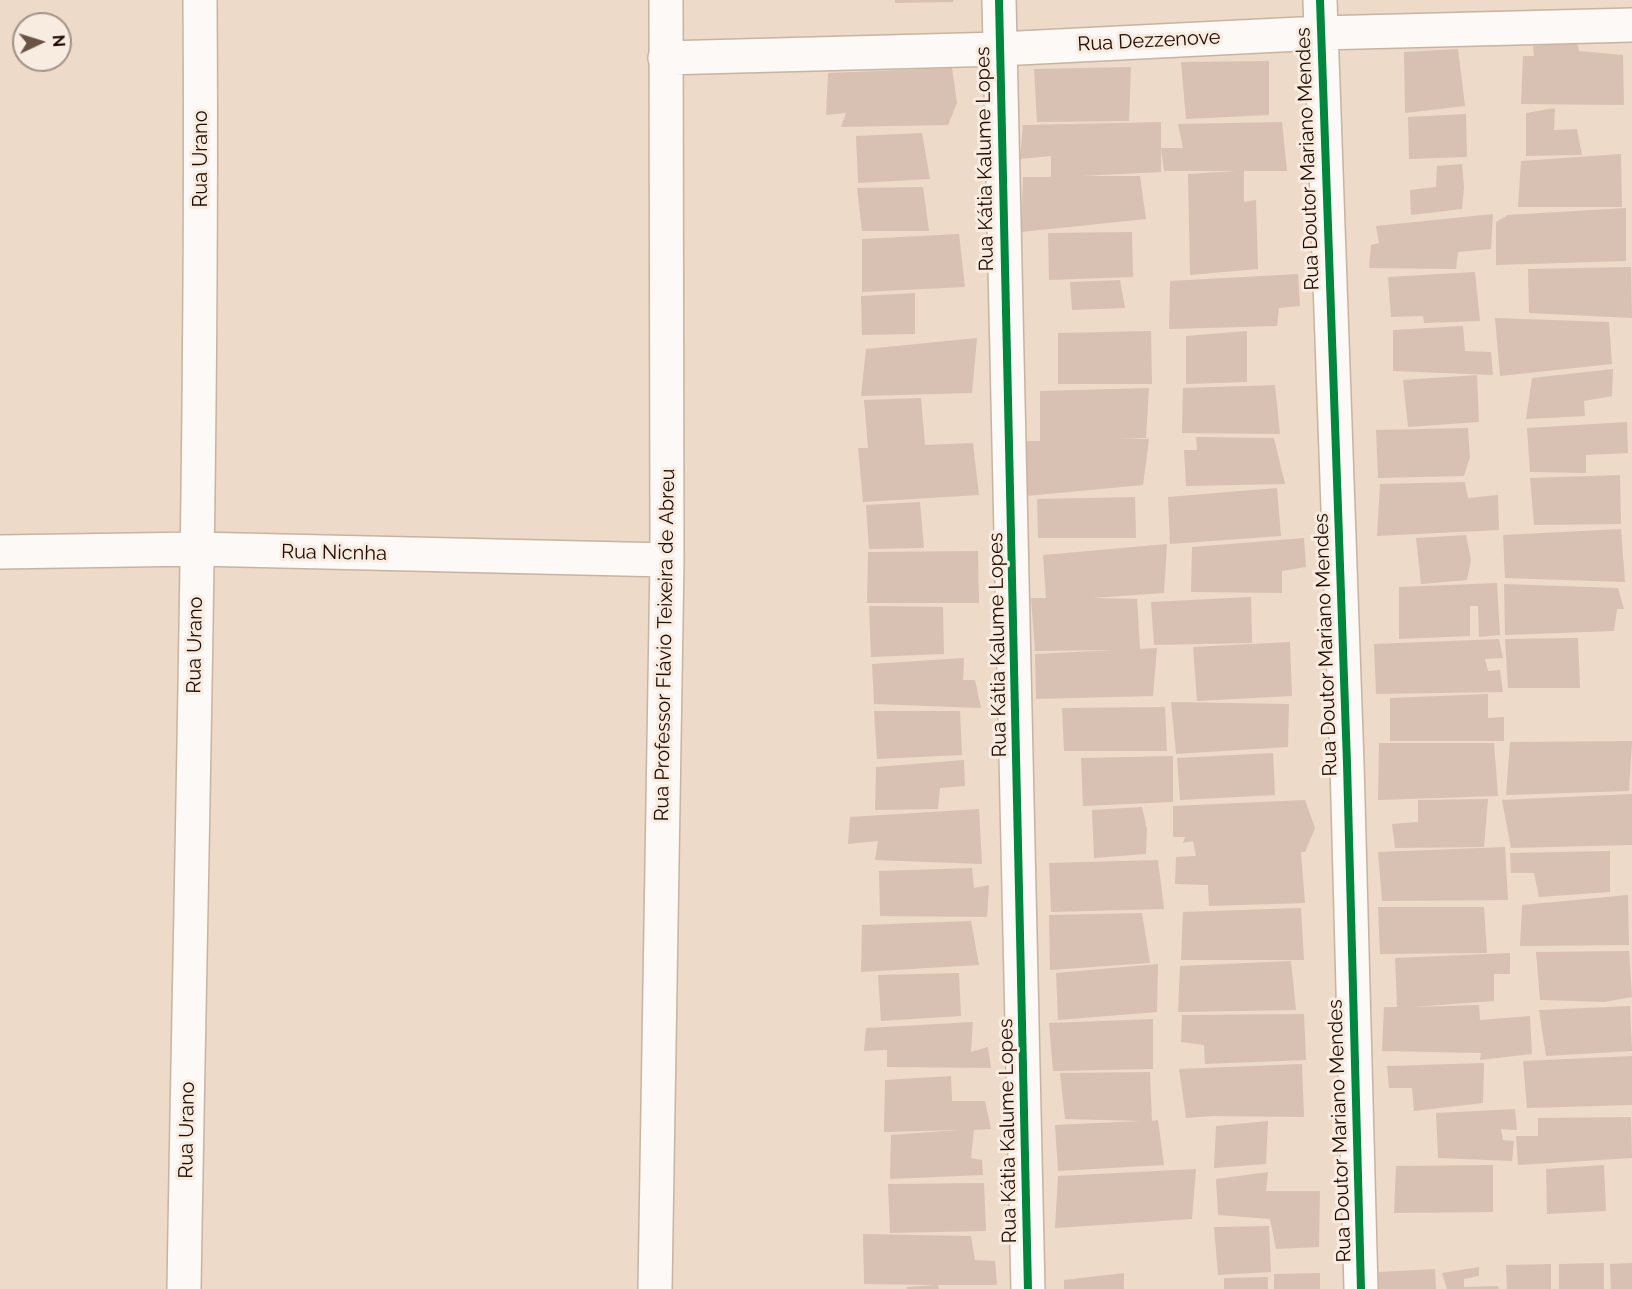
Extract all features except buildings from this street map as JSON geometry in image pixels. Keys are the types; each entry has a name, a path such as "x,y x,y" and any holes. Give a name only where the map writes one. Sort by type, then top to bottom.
{"street":[{"name":"Rua Urano","path":"184,1289 196,549 201,140 200,0"},
{"name":"Rua Professor Flávio Teixeira de Abreu","path":"655,1289 667,560 666,0"},
{"name":"Rua Kátia Kalume Lopes","path":"999,0 1028,1289"},
{"name":"Rua Doutor Mariano Mendes","path":"1320,0 1347,775 1361,1289"},
{"name":"Rua Dezzenove","path":"665,58 999,49 1320,33 1632,25"},
{"name":"Rua Nicnha","path":"0,552 196,549 667,560"}],"cycle path":[{"path":"999,0 1028,1289"},
{"path":"1320,0 1347,763 1361,1289"}]}
